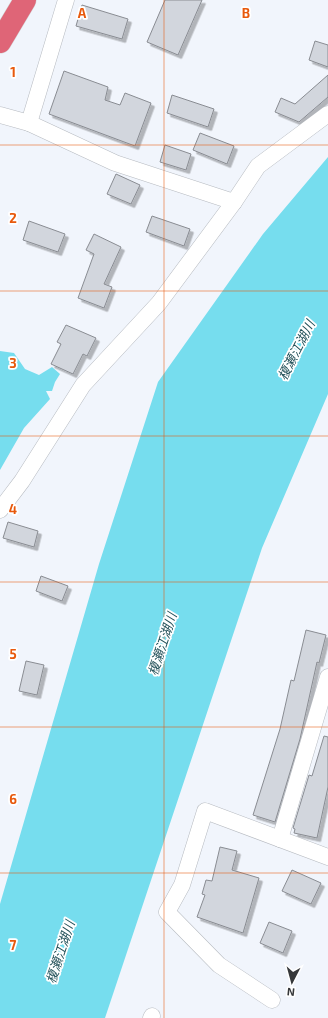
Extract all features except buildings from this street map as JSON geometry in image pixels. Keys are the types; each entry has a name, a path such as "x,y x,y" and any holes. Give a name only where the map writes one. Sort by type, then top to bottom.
{"highway":[{"path":"0,42 25,0"}],"street":[{"path":"29,123 66,0"},
{"path":"0,510 22,481 83,385 159,303 234,202 258,166 328,114"},
{"path":"0,115 29,123 115,163 234,202"},
{"path":"280,839 328,676"},
{"path":"272,1000 219,965 167,912 182,885 205,811 328,857"}],"water":[{"name":"榎瀬江湖川","path":"328,157 328,394 262,548 105,1018 0,1018 0,904 99,564 158,382 263,234"},
{"path":"0,351 14,353 25,369 39,375 52,367 60,374 52,391 46,391 50,399 24,428 0,470"}]}
